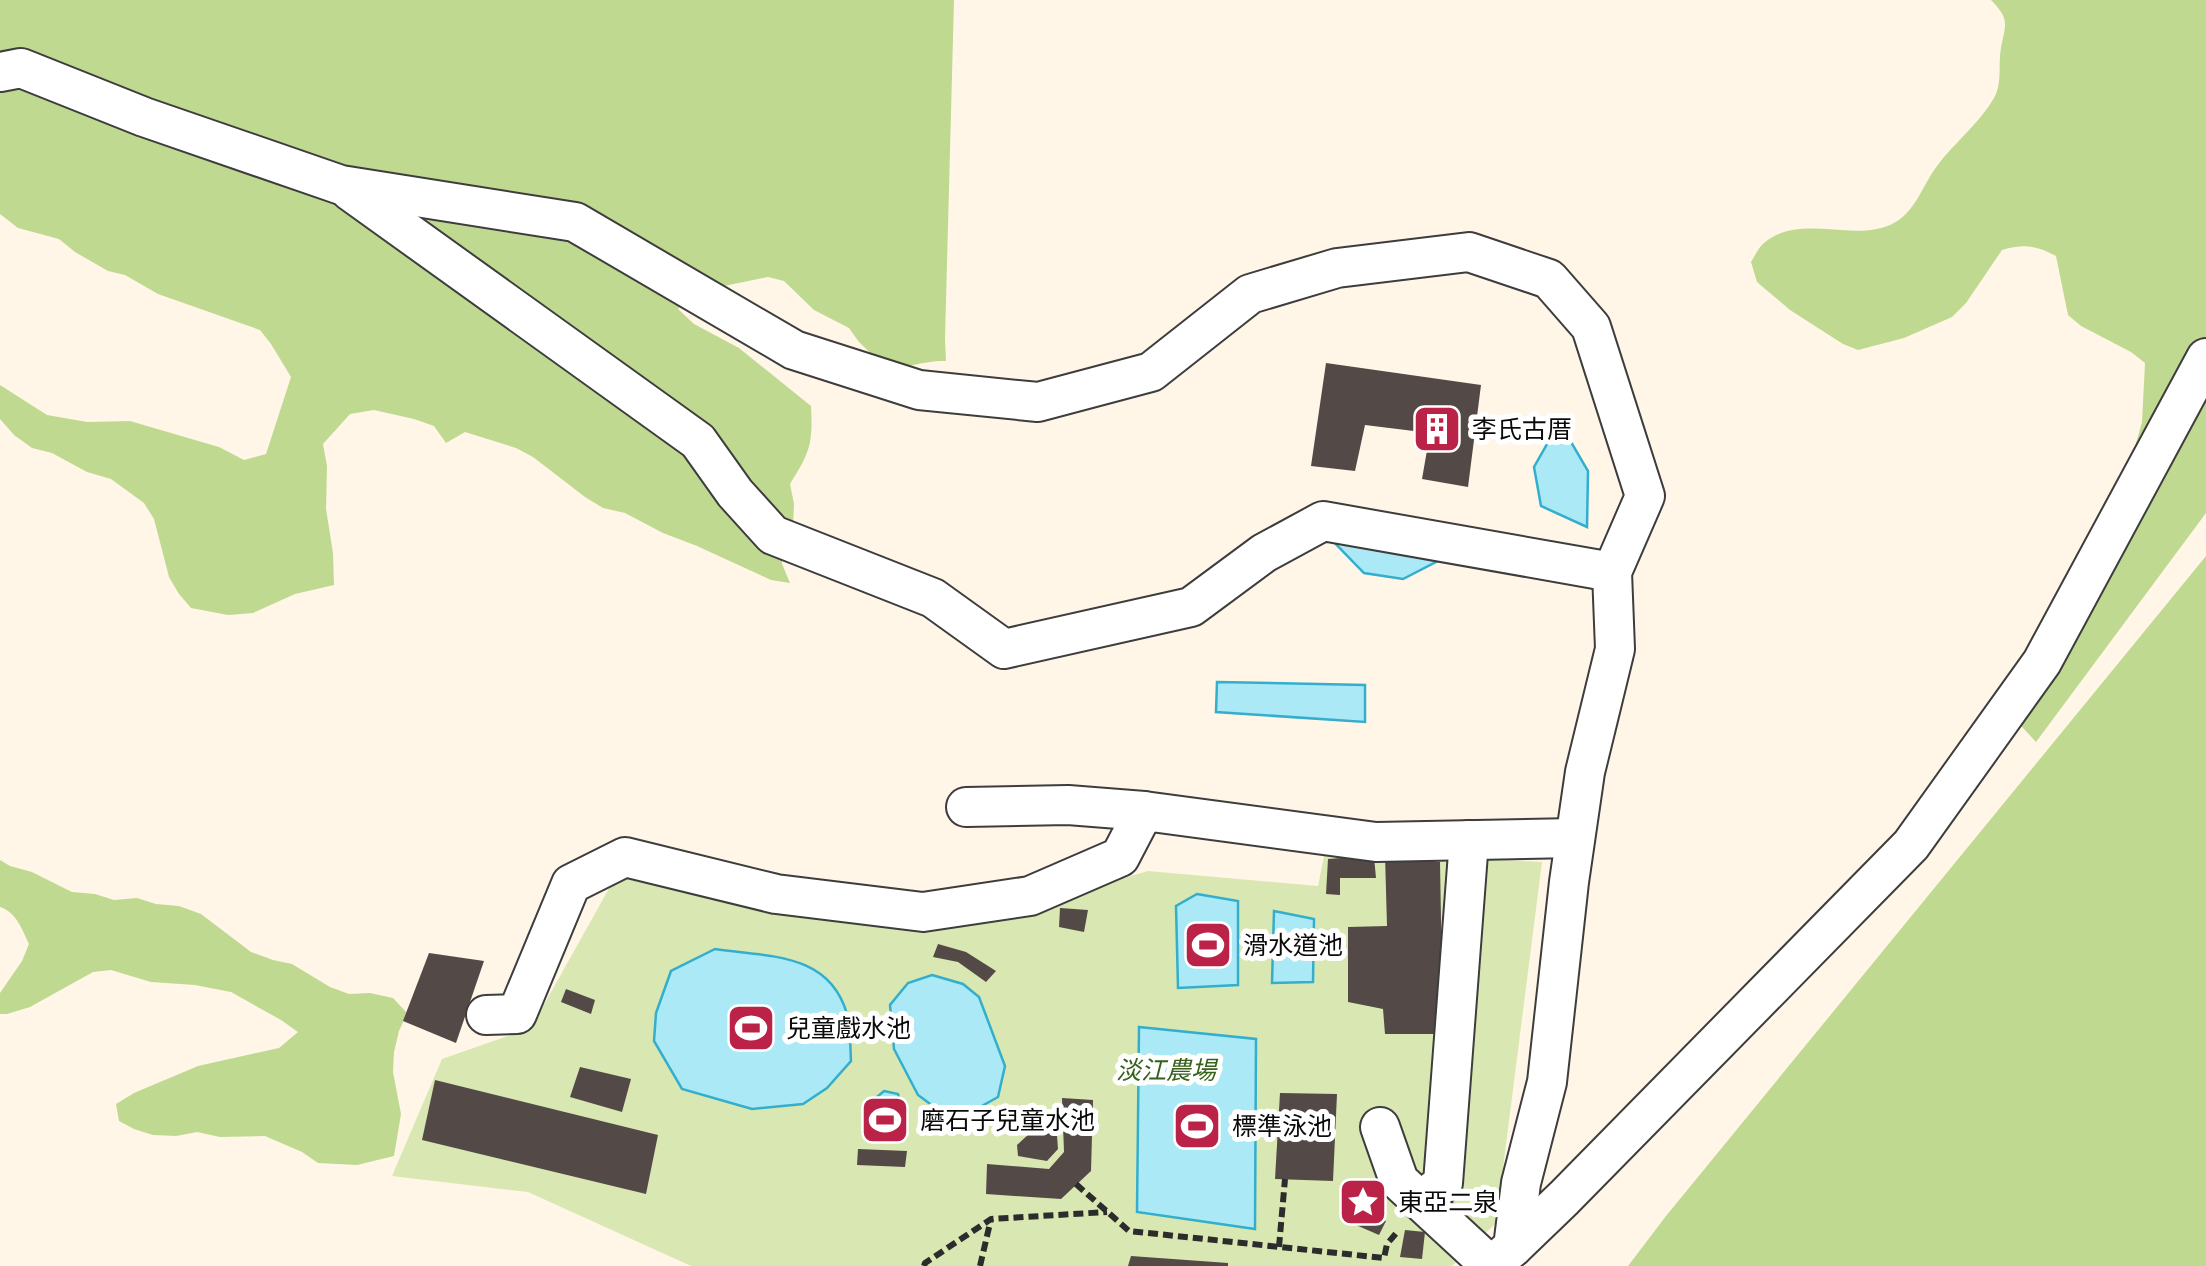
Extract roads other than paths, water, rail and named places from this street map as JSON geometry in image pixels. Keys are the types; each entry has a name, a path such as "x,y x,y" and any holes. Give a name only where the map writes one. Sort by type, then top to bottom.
{"street":[{"path":"0,72 21,68 144,117 341,185 575,222 794,350 919,390 1038,402 1151,372 1250,294 1337,268 1470,252 1549,279 1591,327 1644,496 1612,572 1615,649 1584,772 1546,1082 1498,1260"},
{"path":"341,185 698,441 736,494 774,535 934,598 1004,650 1191,607 1264,553 1323,520 1612,572"},
{"path":"1498,1260 1578,1184 1911,845 2042,662 2206,358"},
{"path":"966,807 1068,805 1376,842 1575,838"},
{"path":"486,1014 518,1014 571,884 625,858 776,894 924,912 1030,896 1120,857 1144,812"},
{"path":"1421,1202 1442,1183 1468,840"},
{"path":"1380,1127 1399,1181 1498,1260"}],"water":[{"path":"1554,432 1567,435 1588,471 1587,527 1541,506 1534,467"},
{"path":"1329,537 1461,549 1403,579 1364,573"},
{"path":"1217,682 1365,685 1365,722 1216,712"},
{"name":"滑水道池","path":"1197,894 1238,901 1238,985 1178,988 1176,906"},
{"name":"滑水道池","path":"1274,911 1314,919 1313,982 1272,983"},
{"name":"兒童戲水池","path":"715,949 794,961 826,979 847,1014 851,1061 827,1088 803,1104 752,1109 682,1089 654,1041 656,1013 671,971"},
{"path":"932,975 963,984 979,997 1005,1066 998,1097 971,1112 941,1112 918,1095 894,1049 890,1005 908,983"},
{"name":"標準泳池","path":"1139,1027 1256,1039 1255,1229 1137,1212"},
{"name":"磨石子兒童水池","path":"884,1091 898,1094 902,1109 901,1131 890,1141 871,1136 865,1107"}],"place":[{"name":"李氏古厝","path":"1437,429"},
{"name":"滑水道池","path":"1208,945"},
{"name":"兒童戲水池","path":"751,1028"},
{"name":"磨石子兒童水池","path":"885,1120"},
{"name":"標準泳池","path":"1197,1126"},
{"name":"東亞二泉","path":"1363,1202"}],"park label":[{"name":"淡江農場","path":"1166,1070"}]}
